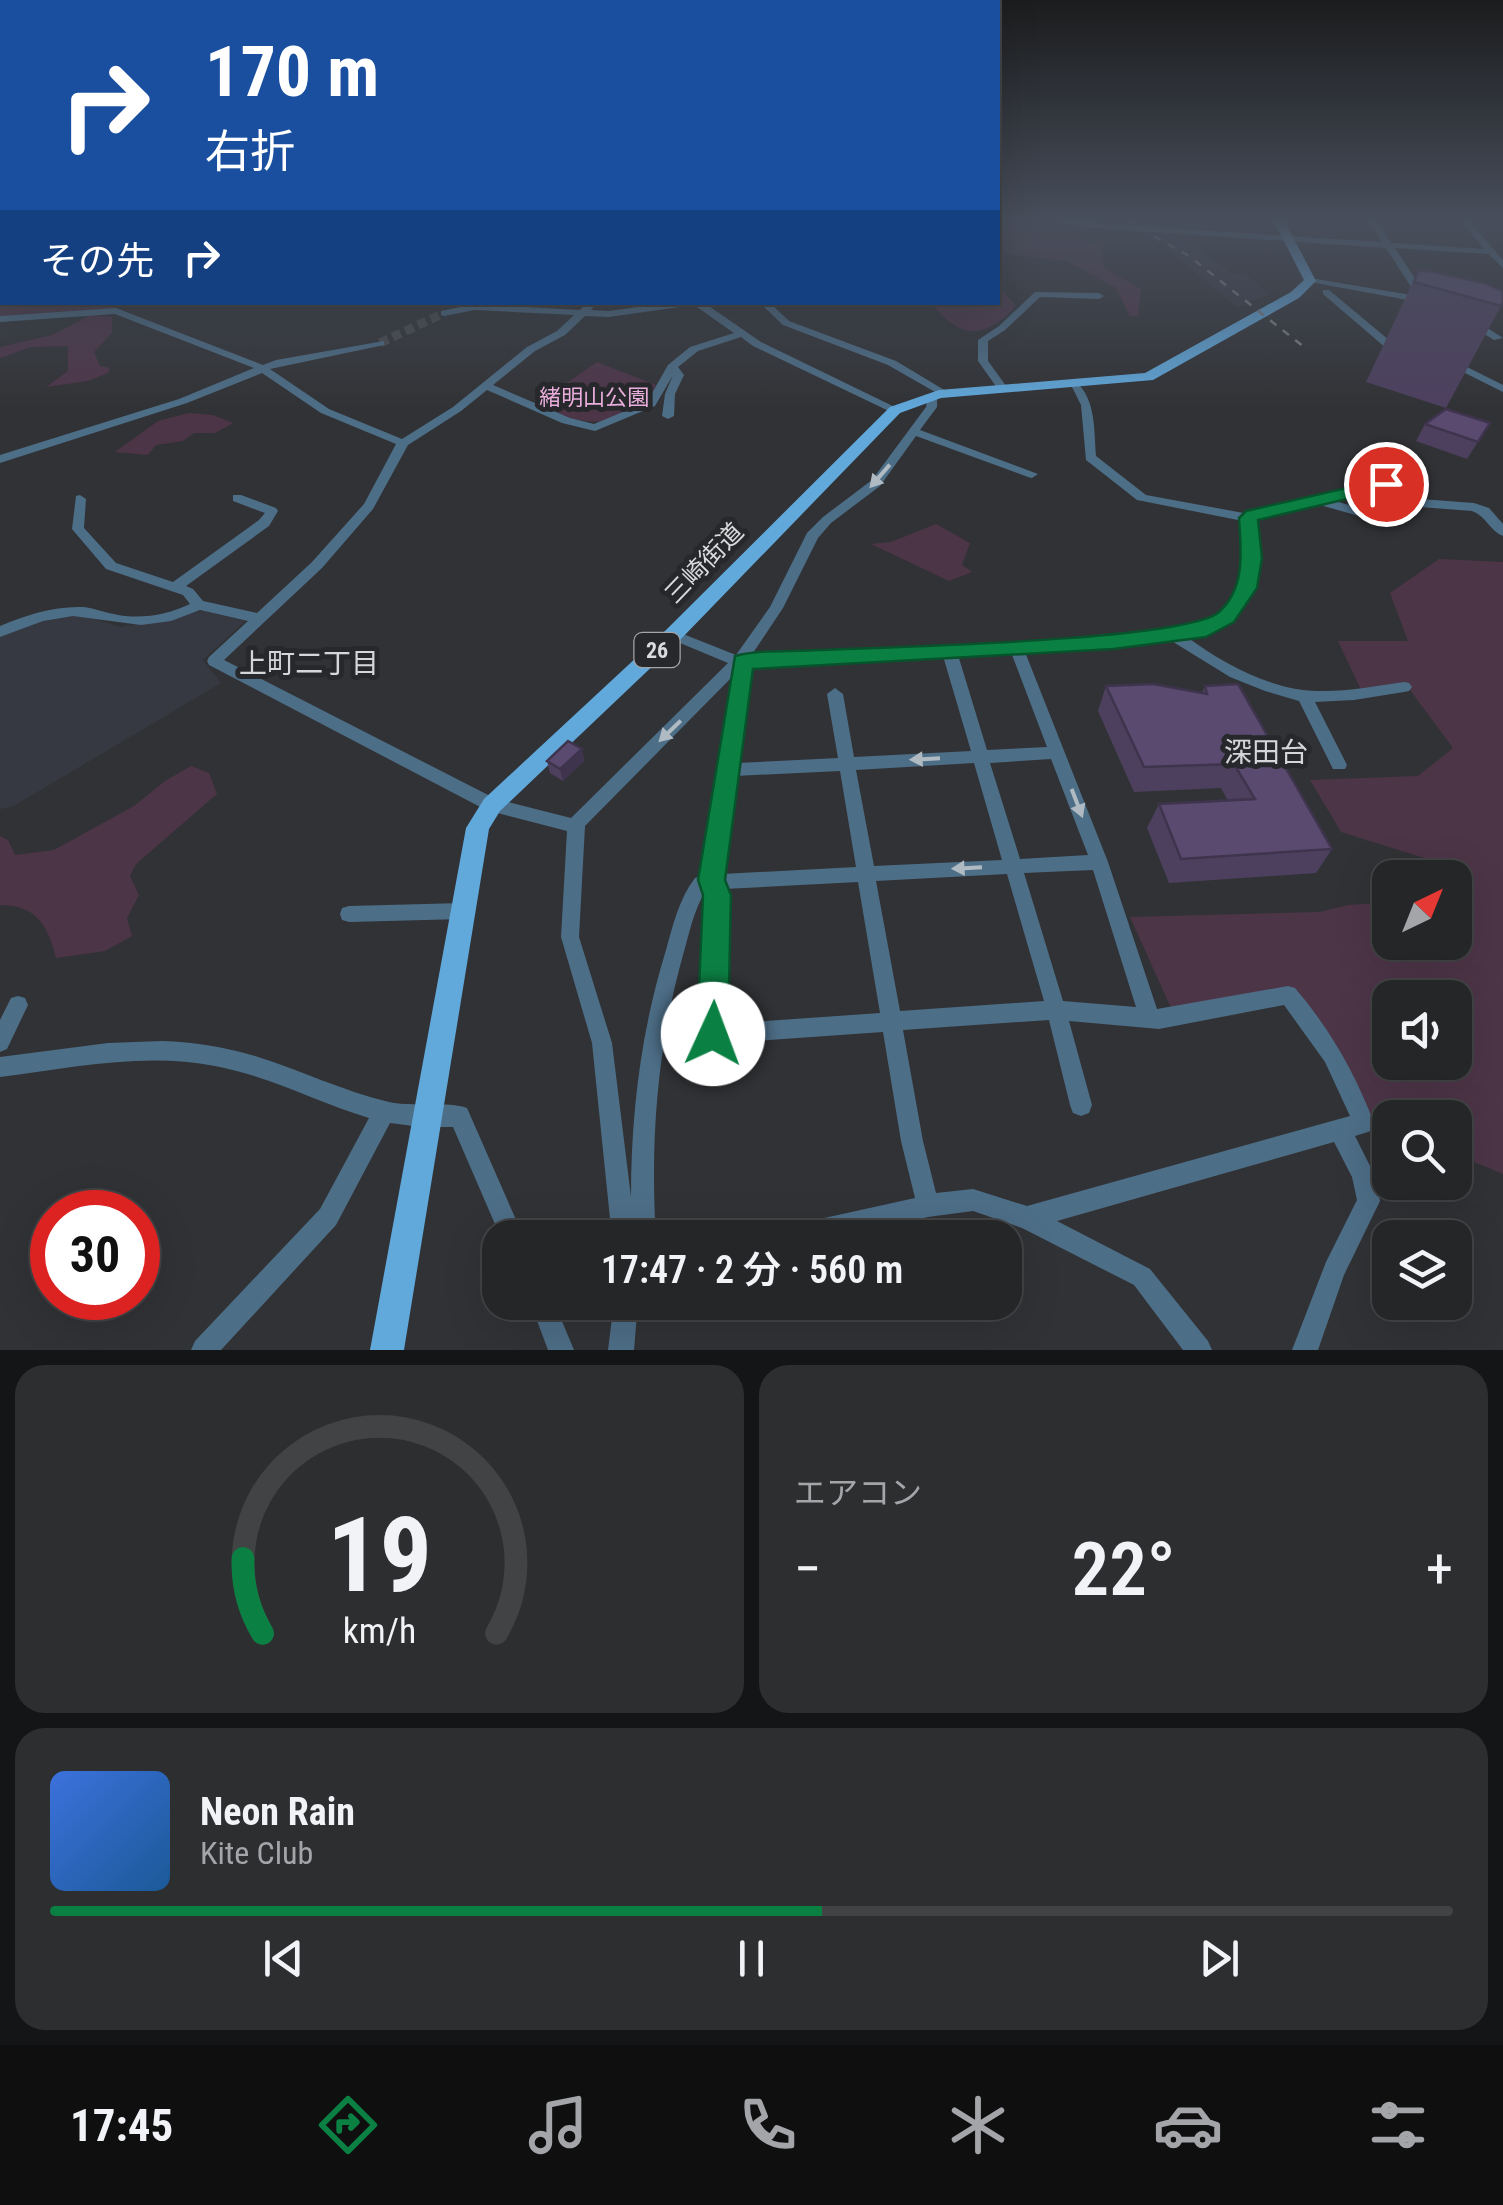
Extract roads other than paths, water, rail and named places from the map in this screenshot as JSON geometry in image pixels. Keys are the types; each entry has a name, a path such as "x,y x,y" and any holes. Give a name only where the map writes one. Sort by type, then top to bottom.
{"main road":[{"path":"1307,283 1310,290"},
{"name":"三崎街道","path":"387,1350 478,828 492,805 673,635 896,410 939,395 1154,376 1310,290"}],"street":[{"path":"1064,283 1070,297"},
{"path":"1310,290 1377,292 1428,301 1416,283"},
{"path":"1310,290 1377,292 1396,311"},
{"path":"1310,290 1392,349 1408,344"},
{"path":"1004,390 984,361 984,340 1038,294 1099,296"},
{"path":"576,826 492,805 214,661 317,565 369,506 403,443 486,386 531,349 562,333 590,305"},
{"path":"444,313 475,307 608,314 681,305"},
{"path":"700,305 741,334 831,382 896,410"},
{"path":"622,1220 602,1043 570,936 576,826 741,662 776,608 812,536 826,520 876,483 939,395 892,364 786,323 766,305"},
{"path":"0,319 116,311 262,368 325,411 403,443"},
{"path":"1462,312 1498,338"},
{"path":"486,386 520,396 544,412 590,428 625,418 651,404 672,367 694,349 741,334"},
{"path":"0,459 183,401 262,368 380,343"},
{"path":"1442,356 1503,389"},
{"path":"668,416 670,394 678,375 672,367"},
{"path":"1076,384 1086,404 1090,458 1108,466 1121,485 1136,497 1248,518 1416,478"},
{"path":"914,432 1032,474"},
{"path":"938,459 943,443"},
{"path":"176,587 264,522 272,511 237,498"},
{"path":"80,499 78,530 111,566 188,592 198,605 257,618"},
{"path":"1317,500 1359,512 1407,502 1474,506 1485,511 1503,532"},
{"path":"796,507 826,520"},
{"path":"673,635 741,662 1175,636 1212,627 1236,607 1246,588 1252,558 1248,518"},
{"path":"0,632 53,614 90,612 119,620 139,620 186,613 198,605"},
{"path":"1175,636 1192,650 1260,682 1304,696 1404,688"},
{"path":"1016,647 1099,862 1150,1019"},
{"path":"949,651 1081,1105"},
{"path":"741,662 712,880 717,895 713,1034 1056,1010 1150,1019 1288,995 1306,1015 1355,1099 1363,1123 1027,1218"},
{"path":"835,694 912,1141 928,1206"},
{"path":"1304,696 1339,764"},
{"path":"729,770 1057,752"},
{"path":"644,1220 643,1111 658,1006 694,895 702,883 1099,862"},
{"path":"350,914 463,910"},
{"path":"0,1042 18,1005"},
{"path":"0,1068 94,1056 184,1051 262,1068 384,1112 427,1118 459,1116 505,1220"},
{"path":"204,1350 328,1217 384,1112"},
{"path":"1305,1350 1334,1270 1368,1202 1362,1174 1341,1132"},
{"path":"867,1220 973,1200 1027,1218 1142,1277 1199,1350"},
{"path":"549,1320 561,1350"},
{"path":"622,1350 624,1320"}],"tunnel":[{"path":"380,343 444,313"}],"railway":[{"path":"1223,283 1304,347"}],"district":[{"name":"上町二丁目","path":"309,663"},
{"name":"深田台","path":"1266,752"}],"park label":[{"name":"緒明山公園","path":"594,397"}]}
